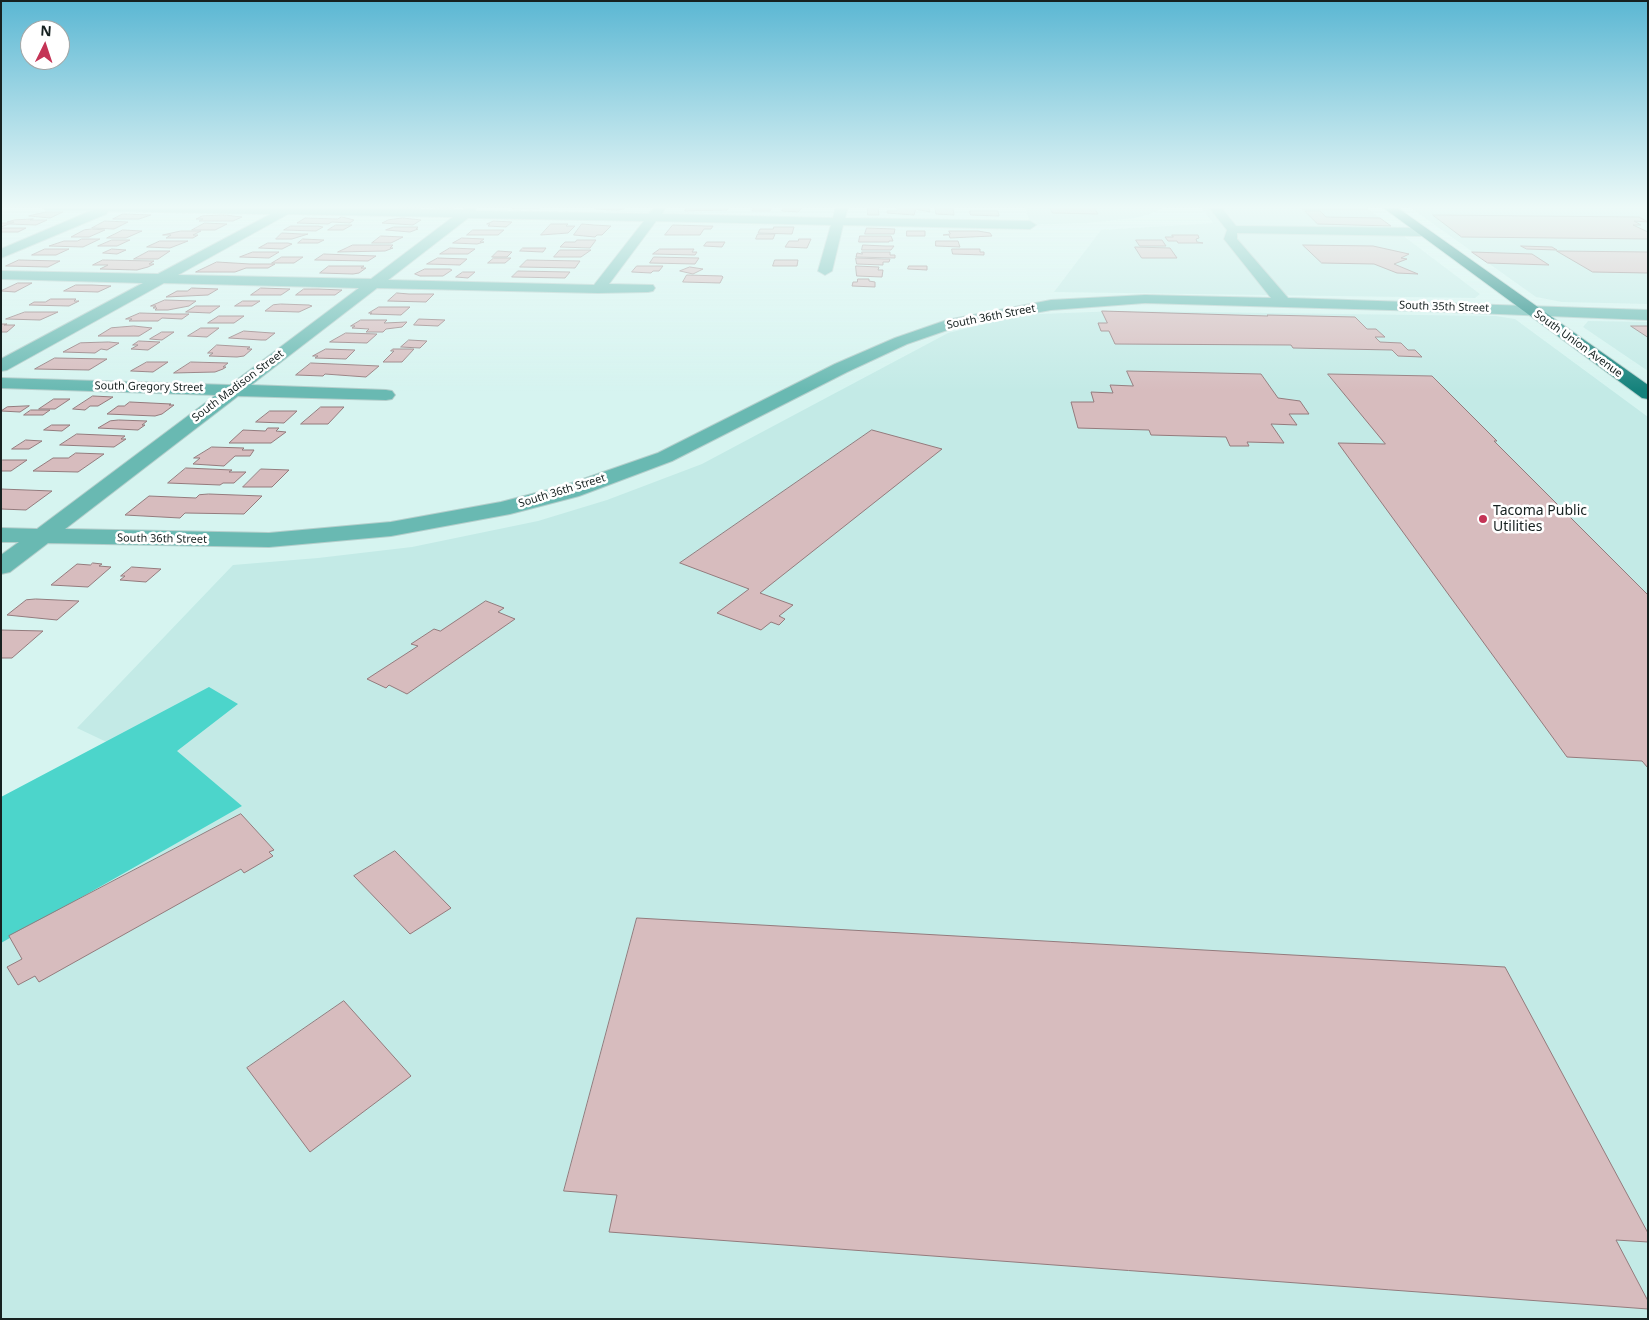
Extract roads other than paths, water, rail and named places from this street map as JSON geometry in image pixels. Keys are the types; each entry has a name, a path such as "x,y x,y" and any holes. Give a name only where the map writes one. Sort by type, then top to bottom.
{"main road":[{"name":"South Union Avenue","path":"1472,268 1648,394"}],"street":[{"path":"1,366 181,268"},
{"name":"South Madison Street","path":"1,567 395,268"},
{"path":"598,289 615,268"},
{"path":"1255,268 1283,302"},
{"path":"1,275 598,289 648,288"},
{"name":"South 35th Street","path":"1091,301 1145,299 1283,302 1648,314"},
{"name":"South 36th Street","path":"1,535 231,541 287,539 391,529 502,509 571,491 665,457 832,373 901,341 952,323 1019,310 1091,301"},
{"name":"South Gregory Street","path":"1,383 386,395"}],"place":[{"name":"Tacoma Public Utilities","path":"1483,519"}]}
